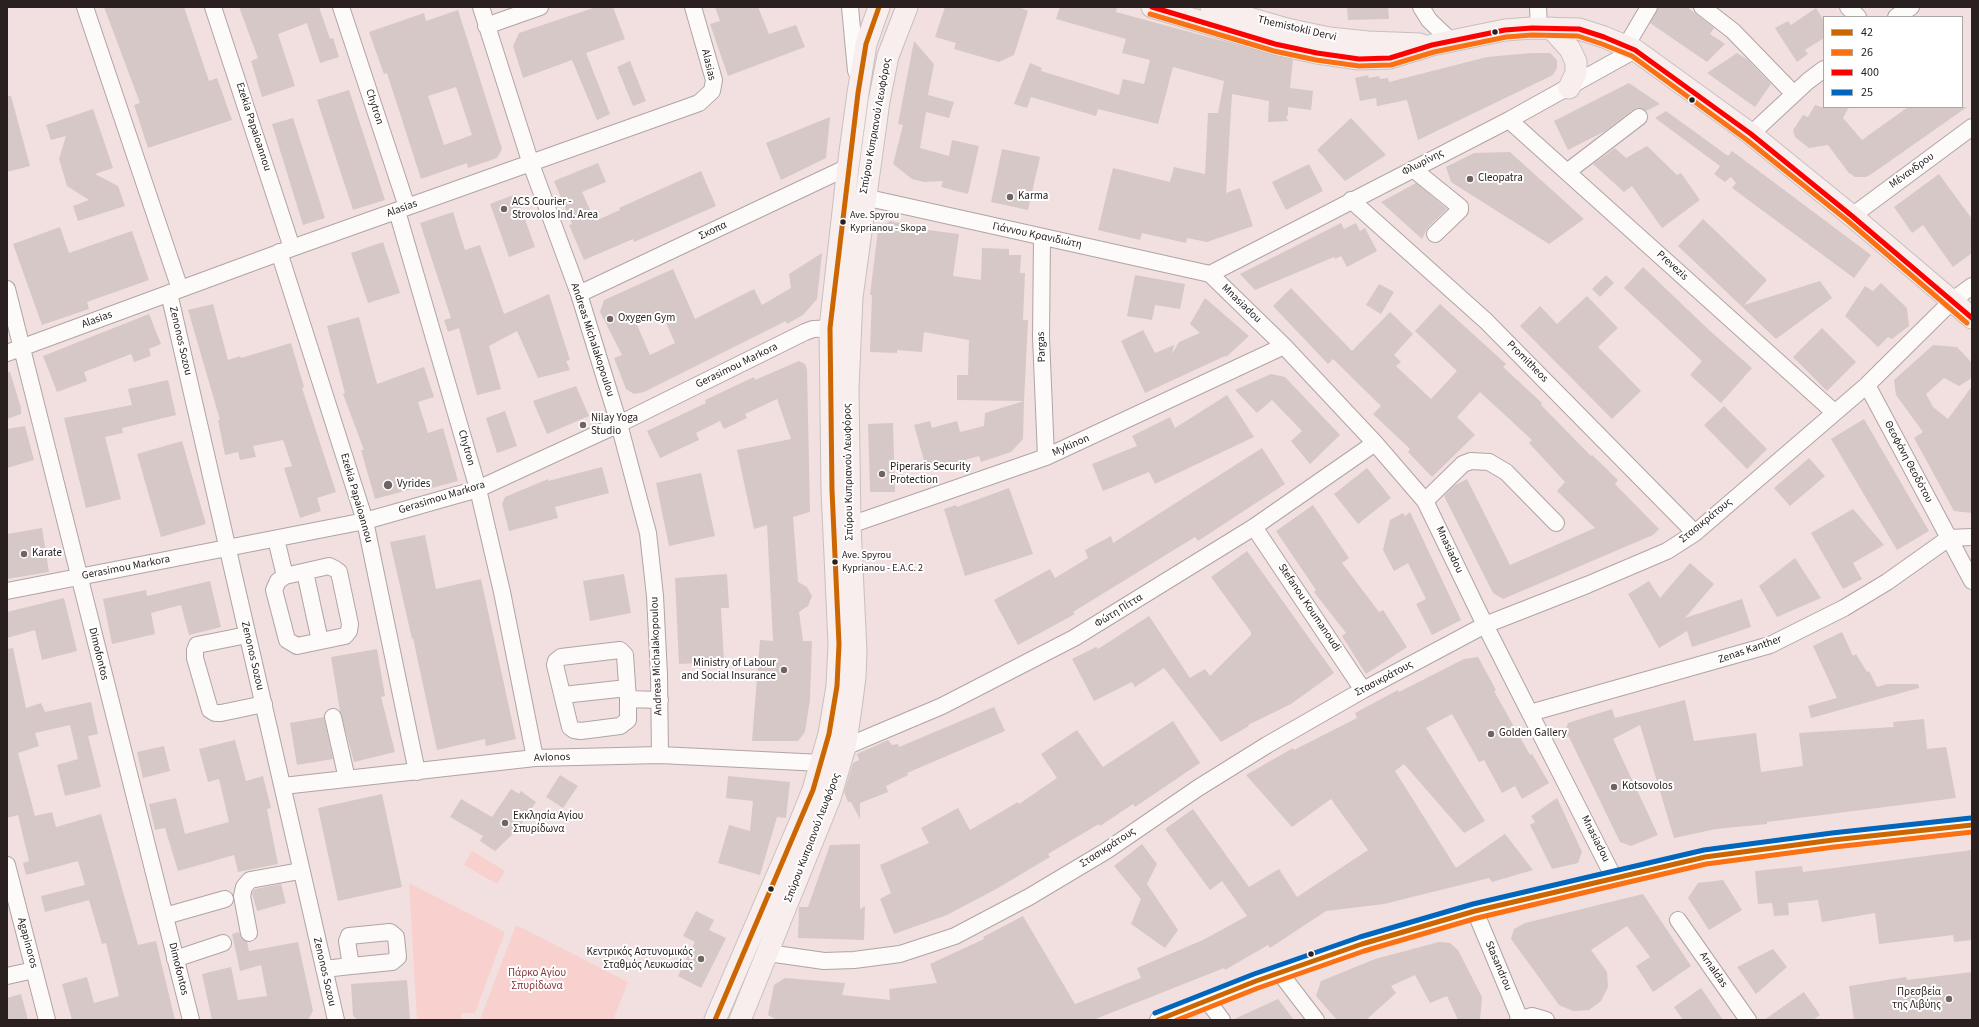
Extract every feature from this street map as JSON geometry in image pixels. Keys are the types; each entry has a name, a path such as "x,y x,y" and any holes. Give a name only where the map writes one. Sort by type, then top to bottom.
{"main road":[{"name":"Σπύρου Κυπριανού Λεωφόρος","path":"716,1020 798,827 822,763 836,693 839,644 832,490 848,167 866,44 879,7"},
{"name":"Σπύρου Κυπριανού Λεωφόρος","path":"740,1020 828,804 844,746 852,708 856,664 850,524 848,389 840,328 852,297 864,197 888,56 907,7"},
{"name":"Themistokli Dervi","path":"1152,7 1275,44 1317,53 1359,59 1390,58 1441,43 1505,30 1545,28 1579,29 1630,48 1751,134 1953,300 1972,318"},
{"name":"Themistokli Dervi","path":"1211,7 1287,29 1329,38 1441,43"},
{"path":"1545,28 1570,49 1576,62 1576,73 1569,88"}],"street":[{"name":"Zenonos Sozou","path":"85,7 175,291 228,549 283,786 300,871 336,1020"},
{"name":"Ezekia Papaioannou","path":"213,7 365,521 417,772"},
{"name":"Chytron","path":"341,7 402,209 478,489 502,592 535,758"},
{"name":"Andreas Michalakopoulou","path":"481,7 531,164 579,294 619,424 648,533 656,596 660,700 660,755"},
{"path":"486,26 540,7"},
{"name":"Alasias","path":"7,353 286,250 699,103 706,98 712,90 714,80 693,7"},
{"path":"850,7 858,93"},
{"path":"1421,7 1441,43"},
{"path":"1538,7 1545,28"},
{"path":"1630,48 1650,7"},
{"path":"1702,7 1733,31 1794,94"},
{"path":"1848,7 1857,16"},
{"path":"1898,16 1911,7"},
{"name":"Φλωρίνης","path":"1210,274 1569,88 1630,48"},
{"path":"1751,134 1794,94 1823,70"},
{"path":"1567,172 1639,117"},
{"name":"Prevezis","path":"1509,120 1834,412"},
{"name":"Μένανδρου","path":"1852,216 1972,127"},
{"name":"Σκοπα","path":"579,294 848,167"},
{"path":"1413,169 1460,207 1460,210 1435,234"},
{"name":"Γιάννου Κρανιδιώτη","path":"864,197 1042,238 1210,274"},
{"name":"Promitheos","path":"1351,200 1486,321 1695,533"},
{"name":"Pargas","path":"1042,238 1041,336 1046,457"},
{"name":"Mnasiadou","path":"1210,274 1284,346 1375,442 1425,501 1485,625 1614,878"},
{"name":"Στασικράτους","path":"768,953 824,960 854,960 900,954 955,936 1029,897 1106,851 1198,788 1267,745 1363,690 1485,625 1667,551 1695,533 1867,385 1953,300 1972,286"},
{"name":"Dimofontos","path":"7,289 191,1020"},
{"name":"Gerasimou Markora","path":"7,590 228,549 365,521 478,489 619,424 806,332 813,329 840,328"},
{"name":"Mykinon","path":"850,524 1046,457 1284,346"},
{"name":"Θεοφάνη Θεοδότου","path":"1867,385 1972,581"},
{"name":"Φώτη Πίττα","path":"844,746 942,706 1074,638 1254,527 1375,442"},
{"path":"1425,501 1463,464 1471,461 1489,462 1506,472 1556,523"},
{"name":"Stefanou Koumanoudi","path":"1254,527 1363,690"},
{"path":"1949,538 1972,537"},
{"name":"Zenas Kanther","path":"1530,713 1770,645 1844,608 1887,582 1949,538"},
{"path":"276,539 285,576"},
{"path":"329,566 339,572 350,624 349,631 345,636 297,646 287,640 274,590 278,581 285,576 305,572 329,566"},
{"path":"305,572 320,641"},
{"path":"247,635 197,645 194,650 195,658 210,710 214,713 221,713 264,704"},
{"path":"620,650 625,655 628,694 628,720 620,726 581,731 574,730 570,727 555,665 556,661 561,657 620,650"},
{"path":"563,695 628,694 660,700"},
{"path":"333,717 347,779"},
{"name":"Avlonos","path":"283,786 535,758 660,755 822,763"},
{"path":"1158,1020 1207,1000 1362,944 1476,911 1705,857 1833,840 1972,825"},
{"name":"Agapinoros","path":"7,865 48,1020"},
{"path":"248,933 242,896 244,886 250,880 300,871"},
{"path":"165,916 226,899"},
{"name":"Stasandrou","path":"1476,911 1519,1019"},
{"name":"Arnaldas","path":"1678,920 1748,1020"},
{"path":"176,959 223,944"},
{"path":"324,969 351,966"},
{"path":"7,976 34,970"},
{"path":"1280,974 1316,1020"},
{"path":"1207,1000 1222,1020"},
{"path":"1519,1019 1532,1016 1546,1020"}],"green space":[{"path":"472,851 505,871 497,884 464,865"},
{"path":"409,883 505,932 475,1013 462,1013 461,1020 417,1020"},
{"name":"Πάρκο Αγίου Σπυρίδωνα","path":"516,925 628,982 613,1020 480,1020"}],"building":[{"path":"104,7 184,7 209,81 217,78 232,120 148,148 134,105 140,103"},
{"path":"239,7 319,7 330,39 333,38 339,57 320,63 307,23 278,34 295,86 262,97 251,61 258,58"},
{"path":"596,7 613,7 625,39 586,53 610,114 597,120 572,60 523,78 513,46 519,33"},
{"path":"715,7 758,7 769,34 796,25 805,47 728,76 710,24 720,21"},
{"path":"945,7 1019,7 1028,11 1014,55 999,62 954,49 956,43 935,37"},
{"path":"1060,7 1117,7 1116,12 1293,60 1290,88 1313,91 1311,110 1288,107 1288,115 1286,117 1288,121 1268,122 1269,101 1232,94 1226,193 1240,188 1253,226 1207,242 1187,238 1186,243 1142,233 1140,240 1098,230 1113,168 1170,182 1174,167 1205,174 1208,113 1218,113 1224,81 1173,67 1158,124 1098,109 1096,116 1031,97 1027,108 1014,104 1030,63 1042,68 1041,71 1119,95 1123,79 1144,84 1150,60 1122,53 1126,39 1056,19"},
{"path":"1347,7 1388,7 1389,19 1348,20"},
{"path":"1658,7 1687,7 1714,28 1710,34 1725,44 1707,62 1650,23"},
{"path":"1816,8 1823,19 1823,39 1805,50 1808,54 1797,62 1775,28 1788,21 1791,25"},
{"path":"458,10 502,149 497,158 468,168 467,163 421,179 387,73 384,74 369,32 424,13 426,21","holes":["456,87 472,135 444,145 428,96"]},
{"path":"914,41 934,64 928,95 954,102 949,118 926,112 920,148 949,156 952,140 979,146 968,194 941,187 943,181 924,182 912,179 893,164 903,125 898,124"},
{"path":"1550,53 1557,60 1557,68 1553,75 1418,140 1407,100 1377,106 1376,98 1360,101 1355,78 1368,75 1369,78 1379,76 1380,79 1388,78 1389,82 1487,57"},
{"path":"1737,53 1748,60 1771,84 1755,107 1707,73"},
{"path":"630,61 646,101 633,106 617,67"},
{"path":"1629,83 1660,104 1646,111 1638,108 1634,109 1605,131 1568,150 1554,121"},
{"path":"349,90 385,200 353,210 317,100"},
{"path":"7,96 11,96 30,166 7,172"},
{"path":"1815,105 1823,108 1848,108 1843,118 1862,140 1907,108 1967,107 1866,177 1855,177 1848,172 1828,145 1809,148 1795,137 1793,130 1803,115 1808,117"},
{"path":"93,109 113,168 95,174 118,186 125,206 78,221 73,206 89,200 67,186 59,159 66,136 51,140 46,125"},
{"path":"1666,111 1728,156 1732,151 1871,255 1854,278 1732,188 1736,183 1731,177 1725,182 1714,174 1720,166 1655,118"},
{"path":"830,117 826,158 781,180 766,143"},
{"path":"293,118 325,218 303,225 272,124"},
{"path":"1351,118 1386,155 1345,181 1317,150"},
{"path":"1647,146 1677,175 1681,173 1700,200 1662,228 1632,186 1624,192 1593,164 1615,148 1626,158"},
{"path":"1002,149 1040,157 1028,210 991,202"},
{"path":"1510,152 1584,219 1549,244 1451,182 1446,167 1474,153"},
{"path":"598,163 606,182 582,192 595,221 620,210 619,208 701,171 716,206 634,242 633,239 584,260 569,225 572,224 554,181"},
{"path":"1309,164 1323,191 1286,210 1272,182"},
{"path":"1939,174 1972,219 1972,253 1953,267 1923,225 1912,233 1894,207"},
{"path":"1416,183 1447,209 1428,227 1422,239 1381,202"},
{"path":"516,194 535,247 509,257 490,204"},
{"path":"453,212 465,250 480,245 504,314 549,294 570,360 566,361 570,370 538,378 517,331 489,346 501,389 477,395 459,328 448,332 444,320 451,318 420,223"},
{"path":"1703,219 1767,280 1744,305 1820,281 1832,298 1776,339 1678,246"},
{"path":"890,221 905,224 904,227 959,234 953,276 981,280 982,248 1009,249 1009,255 1021,255 1020,273 1025,273 1023,320 1028,320 1024,401 957,400 957,375 968,375 969,340 924,332 922,352 897,350 897,353 870,352 872,295 870,295 878,230"},
{"path":"1341,223 1344,229 1356,223 1360,231 1365,228 1377,251 1347,267 1341,256 1335,259 1334,257 1255,290 1240,274"},
{"path":"60,227 69,253 132,231 149,280 87,302 89,309 42,325 13,244"},
{"path":"383,242 400,293 368,303 351,253"},
{"path":"822,253 817,299 803,315 787,324 786,321 644,392 634,394 626,389 614,358 622,355 600,312 604,300 673,269 695,319 754,289 762,305 791,288 789,274","holes":["662,314 675,343 650,355 637,325"]},
{"path":"1643,267 1709,330 1752,368 1721,403 1690,375 1702,361 1624,288"},
{"path":"1135,275 1185,284 1180,309 1155,305 1152,320 1127,316"},
{"path":"1606,275 1614,283 1600,297 1592,289"},
{"path":"1881,283 1907,308 1909,326 1892,339 1888,337 1878,347 1845,316 1865,286 1873,291"},
{"path":"1379,284 1394,292 1381,314 1366,305"},
{"path":"1291,288 1352,351 1390,312 1413,334 1394,355 1401,362 1396,366 1431,399 1457,371 1415,331 1440,304 1506,364 1503,367 1542,403 1541,405 1591,456 1592,455 1618,480 1615,484 1659,529 1653,535 1503,599 1493,593 1444,496 1455,485 1467,479 1510,565 1595,528 1557,491 1565,482 1529,443 1532,440 1480,392 1457,417 1475,435 1432,477 1408,452 1410,449 1373,414 1381,406 1333,359 1328,364 1273,306"},
{"path":"1587,296 1618,328 1598,347 1641,391 1612,419 1520,326 1540,306 1557,324"},
{"path":"1205,298 1249,336 1226,357 1225,356 1145,393 1121,341 1143,330 1155,353 1174,345 1172,354 1179,342 1200,333 1190,324"},
{"path":"213,304 228,360 240,356 241,358 291,343 304,387 302,388 336,492 317,498 321,511 300,518 284,468 292,466 283,440 253,446 256,457 240,460 238,452 225,455 218,420 220,420 188,310"},
{"path":"149,314 161,344 149,349 151,356 134,362 131,354 84,372 87,381 57,392 43,356"},
{"path":"359,317 377,384 424,367 434,397 418,402 428,433 443,428 458,481 424,490 423,486 375,499 361,450 364,450 343,394 345,393 327,326"},
{"path":"1822,328 1856,362 1827,391 1793,357"},
{"path":"1933,345 1957,347 1972,363 1972,378 1959,386 1944,378 1926,394 1933,407 1948,419 1972,386 1972,513 1954,511 1914,438 1923,432 1896,395 1894,380"},
{"path":"799,361 805,364 807,370 810,512 793,517 798,582 807,587 812,596 808,606 799,612 803,641 812,641 810,699 805,732 798,741 752,741 760,640 773,641 767,525 754,529 737,450 791,439 777,399 745,414 747,418 724,429 720,421 696,433 699,440 660,458 647,431 706,403 705,400 754,377 755,380"},
{"path":"7,372 10,372 21,408 21,414 7,419"},
{"path":"1271,374 1285,377 1340,435 1310,464 1291,441 1302,431 1272,400 1257,413 1235,390"},
{"path":"168,380 176,415 122,428 123,433 105,437 121,499 86,508 64,418 132,405 128,389"},
{"path":"576,386 589,416 547,434 533,401"},
{"path":"1227,395 1254,437 1155,484 1149,472 1103,491 1092,464 1137,446 1132,436 1170,417 1175,428"},
{"path":"1024,401 1023,439 1011,452 981,462 979,456 927,471 914,425 930,421 932,428 957,421 960,432 984,426 985,413"},
{"path":"1724,406 1767,449 1747,469 1704,425"},
{"path":"505,411 517,446 497,453 486,418"},
{"path":"1864,419 1929,531 1897,550 1831,439"},
{"name":"Piperaris Security Protection","path":"893,423 895,492 870,492 868,424"},
{"path":"25,426 34,460 7,468 7,429"},
{"path":"182,441 206,524 161,537 137,454"},
{"path":"1262,448 1285,484 1198,541 1195,537 1073,612 1075,614 1018,645 994,600 1050,569 1055,578 1088,558 1085,550 1111,536 1113,543"},
{"path":"1809,458 1825,476 1790,506 1774,488"},
{"path":"602,467 609,493 555,507 558,518 509,531 502,504 505,497 548,479 548,481"},
{"path":"1367,468 1391,498 1358,524 1334,494"},
{"path":"701,473 715,536 669,546 656,483"},
{"path":"1009,488 1033,554 965,576 944,509 956,505 957,507"},
{"path":"1313,505 1349,558 1342,563 1379,612 1383,610 1407,647 1366,674 1342,636 1346,633 1314,592 1316,590 1276,531"},
{"path":"1853,509 1884,545 1853,563 1862,579 1843,589 1811,533"},
{"path":"1410,512 1461,620 1432,635 1416,604 1426,599 1408,563 1394,571 1383,550 1390,520 1403,513 1405,516"},
{"path":"42,528 49,572 7,579 7,534"},
{"path":"425,535 436,589 481,579 516,739 486,746 485,739 437,750 413,638 412,639 390,542"},
{"path":"1247,551 1334,673 1291,704 1248,725 1249,726 1221,742 1164,668 1135,687 1132,682 1094,701 1072,659 1096,647 1098,649 1149,616 1190,678 1205,669 1210,676 1251,635 1251,632 1211,577"},
{"path":"1795,558 1821,598 1777,617 1759,586"},
{"path":"1690,563 1714,584 1685,618 1742,599 1751,627 1692,647 1687,631 1659,648 1628,594 1649,581 1660,598"},
{"path":"624,574 631,613 590,621 583,581"},
{"path":"727,574 729,608 721,608 724,662 679,664 675,578"},
{"path":"210,581 221,627 189,635 181,605 151,613 155,634 112,644 103,599 146,590 147,596"},
{"path":"64,598 77,651 42,660 35,630 7,638 7,612"},
{"path":"1842,632 1853,656 1856,654 1867,672 1869,671 1877,687 1887,684 1918,684 1919,688 1811,718 1808,706 1837,698 1813,646"},
{"path":"13,648 26,708 41,703 45,712 91,702 98,734 88,736 101,787 65,796 57,765 78,759 70,725 35,733 39,746 18,753 35,816 52,812 56,827 101,814 138,945 156,941 175,1020 72,1020 62,984 87,977 94,1003 119,996 106,943 102,944 89,900 45,912 41,896 85,885 78,861 26,875 23,863 29,861 18,815 7,818 7,649"},
{"path":"377,649 385,696 381,697 395,752 354,762 340,711 331,657"},
{"path":"1478,657 1496,690 1494,691 1530,755 1532,754 1549,783 1522,799 1515,786 1502,793 1484,760 1479,762 1452,714 1426,728 1485,821 1464,833 1404,764 1395,771 1456,868 1505,834 1533,870 1492,882 1489,878 1384,904 1326,911 1270,948 1268,945 1225,970 1224,968 1093,1020 777,1020 768,1015 774,985 785,978 845,983 842,995 890,1000 889,989 937,983 930,964 984,939 983,937 1023,916 1075,1004 1141,978 1137,968 1203,940 1247,916 1222,881 1210,890 1165,829 1193,809 1249,887 1279,869 1297,897 1368,850 1331,799 1292,827 1246,775 1293,748 1294,750 1357,718 1355,713 1398,690 1399,692 1464,659"},
{"path":"1685,700 1694,741 1756,733 1761,772 1803,766 1799,733 1894,727 1893,722 1924,719 1927,749 1946,747 1956,798 1767,822 1767,824 1716,829 1674,838 1640,725 1613,739 1658,835 1631,846 1620,842 1569,737 1564,734 1568,723 1612,709 1615,718"},
{"path":"994,707 1005,731 907,773 908,775 886,786 888,792 860,803 860,819 851,802 848,802 844,792 853,763 859,760 857,754 888,740 892,745 898,744 899,747"},
{"path":"324,717 333,759 297,765 290,723"},
{"path":"1173,721 1200,763 1135,807 1133,804 1100,826 1099,824 1048,854 1050,857 998,888 947,915 894,934 880,899 891,893 880,865 929,843 921,828 958,808 970,830 1018,802 1019,804 1057,778 1041,754 1077,730 1103,767"},
{"path":"235,740 246,781 263,776 271,808 267,809 278,864 238,872 234,855 178,871 165,828 155,830 149,804 176,798 185,834 229,822 219,779 208,782 199,749"},
{"path":"164,746 170,771 143,778 137,752"},
{"path":"560,775 578,786 563,808 546,797"},
{"path":"728,776 790,782 786,818 777,817 760,875 718,863 729,825 750,831 753,801 726,798"},
{"name":"Εκκλησία Αγίου Σπυρίδωνα","path":"511,789 519,794 521,791 536,802 517,830 495,851 480,841 483,836 450,817 461,799 492,817"},
{"path":"382,794 402,887 338,901 318,808"},
{"path":"1557,798 1582,852 1578,863 1552,869 1530,825 1535,822 1531,816"},
{"path":"860,844 860,909 865,906 864,940 798,938 799,907 808,907 830,845"},
{"path":"1142,844 1157,864 1147,884 1178,930 1165,948 1131,924 1141,899 1114,866"},
{"path":"1972,850 1972,940 1954,942 1953,935 1879,944 1875,913 1822,922 1818,900 1788,903 1789,915 1774,916 1772,903 1758,904 1755,871 1802,866 1803,872"},
{"path":"1723,880 1742,910 1709,930 1688,898 1698,883"},
{"path":"281,884 286,903 257,911 252,893 255,889"},
{"path":"1643,894 1691,966 1653,992 1636,966 1650,957 1627,926 1591,950 1607,972 1608,987 1601,1001 1589,1010 1573,1011 1559,1005 1511,939 1514,929 1525,923"},
{"name":"Κεντρικός Αστυνομικός Σταθμός Λευκωσίας","path":"696,911 714,920 709,930 726,938 701,988 678,976 695,942 683,936"},
{"path":"239,932 242,939 247,942 249,951 298,942 313,1011 308,1020 212,1020 202,974 231,967 238,1000 267,996 261,965 240,971 232,934"},
{"path":"1439,942 1450,943 1458,950 1482,997 1480,1020 1458,1020 1447,996 1430,1003 1415,975 1391,986 1396,993 1366,1020 1337,1020 1316,996 1321,981 1375,959"},
{"path":"1773,949 1787,967 1756,994 1737,967"},
{"path":"1972,972 1972,1020 1854,1020 1849,986 1906,977 1907,980"},
{"path":"407,980 410,1020 358,1020 353,1016 351,984"},
{"path":"1701,988 1723,1020 1683,1020 1674,1007"},
{"path":"1804,992 1820,1015 1813,1020 1764,1020"},
{"path":"21,994 28,1020 7,1020 7,998"},
{"path":"1278,999 1294,1020 1232,1020"}],"transit line":[{"name":"42","path":"715,1020 813,790 829,734 837,686 839,644 832,490 830,328 858,93 866,44 879,7"},
{"name":"400","path":"1152,7 1275,44 1317,53 1359,59 1390,58 1432,45 1505,30 1532,28 1579,29 1604,37 1635,50 1751,134 1852,216 1972,318"},
{"name":"26","path":"1150,14 1274,51 1316,60 1359,66 1391,65 1434,52 1506,37 1532,35 1578,36 1602,44 1632,56 1747,140 1848,221 1967,323"},
{"name":"25","path":"1155,1013 1254,974 1360,937 1473,904 1704,850 1832,833 1971,818"},
{"name":"42","path":"1158,1020 1256,981 1362,944 1475,911 1705,857 1833,840 1972,825"},
{"name":"26","path":"1177,1020 1258,988 1364,951 1477,918 1616,885 1706,864 1834,847 1972,832"}],"place":[{"name":"Cleopatra","path":"1470,179"},
{"name":"Karma","path":"1010,197"},
{"name":"ACS Courier - Strovolos Ind. Area","path":"504,209"},
{"name":"Ave. Spyrou Kyprianou - Skopa","path":"843,222"},
{"name":"Oxygen Gym","path":"610,319"},
{"name":"Nilay Yoga Studio","path":"583,425"},
{"name":"Piperaris Security Protection","path":"882,474"},
{"name":"Vyrides","path":"388,485"},
{"name":"Karate","path":"24,554"},
{"name":"Ave. Spyrou Kyprianou - E.A.C. 2","path":"835,562"},
{"name":"Ministry of Labour and Social Insurance","path":"784,670"},
{"name":"Golden Gallery","path":"1491,734"},
{"name":"Kotsovolos","path":"1614,787"},
{"name":"Εκκλησία Αγίου Σπυρίδωνα","path":"505,823"},
{"name":"Κεντρικός Αστυνομικός Σταθμός Λευκωσίας","path":"701,959"},
{"name":"Πρεσβεία της Λιβύης","path":"1949,999"}]}
